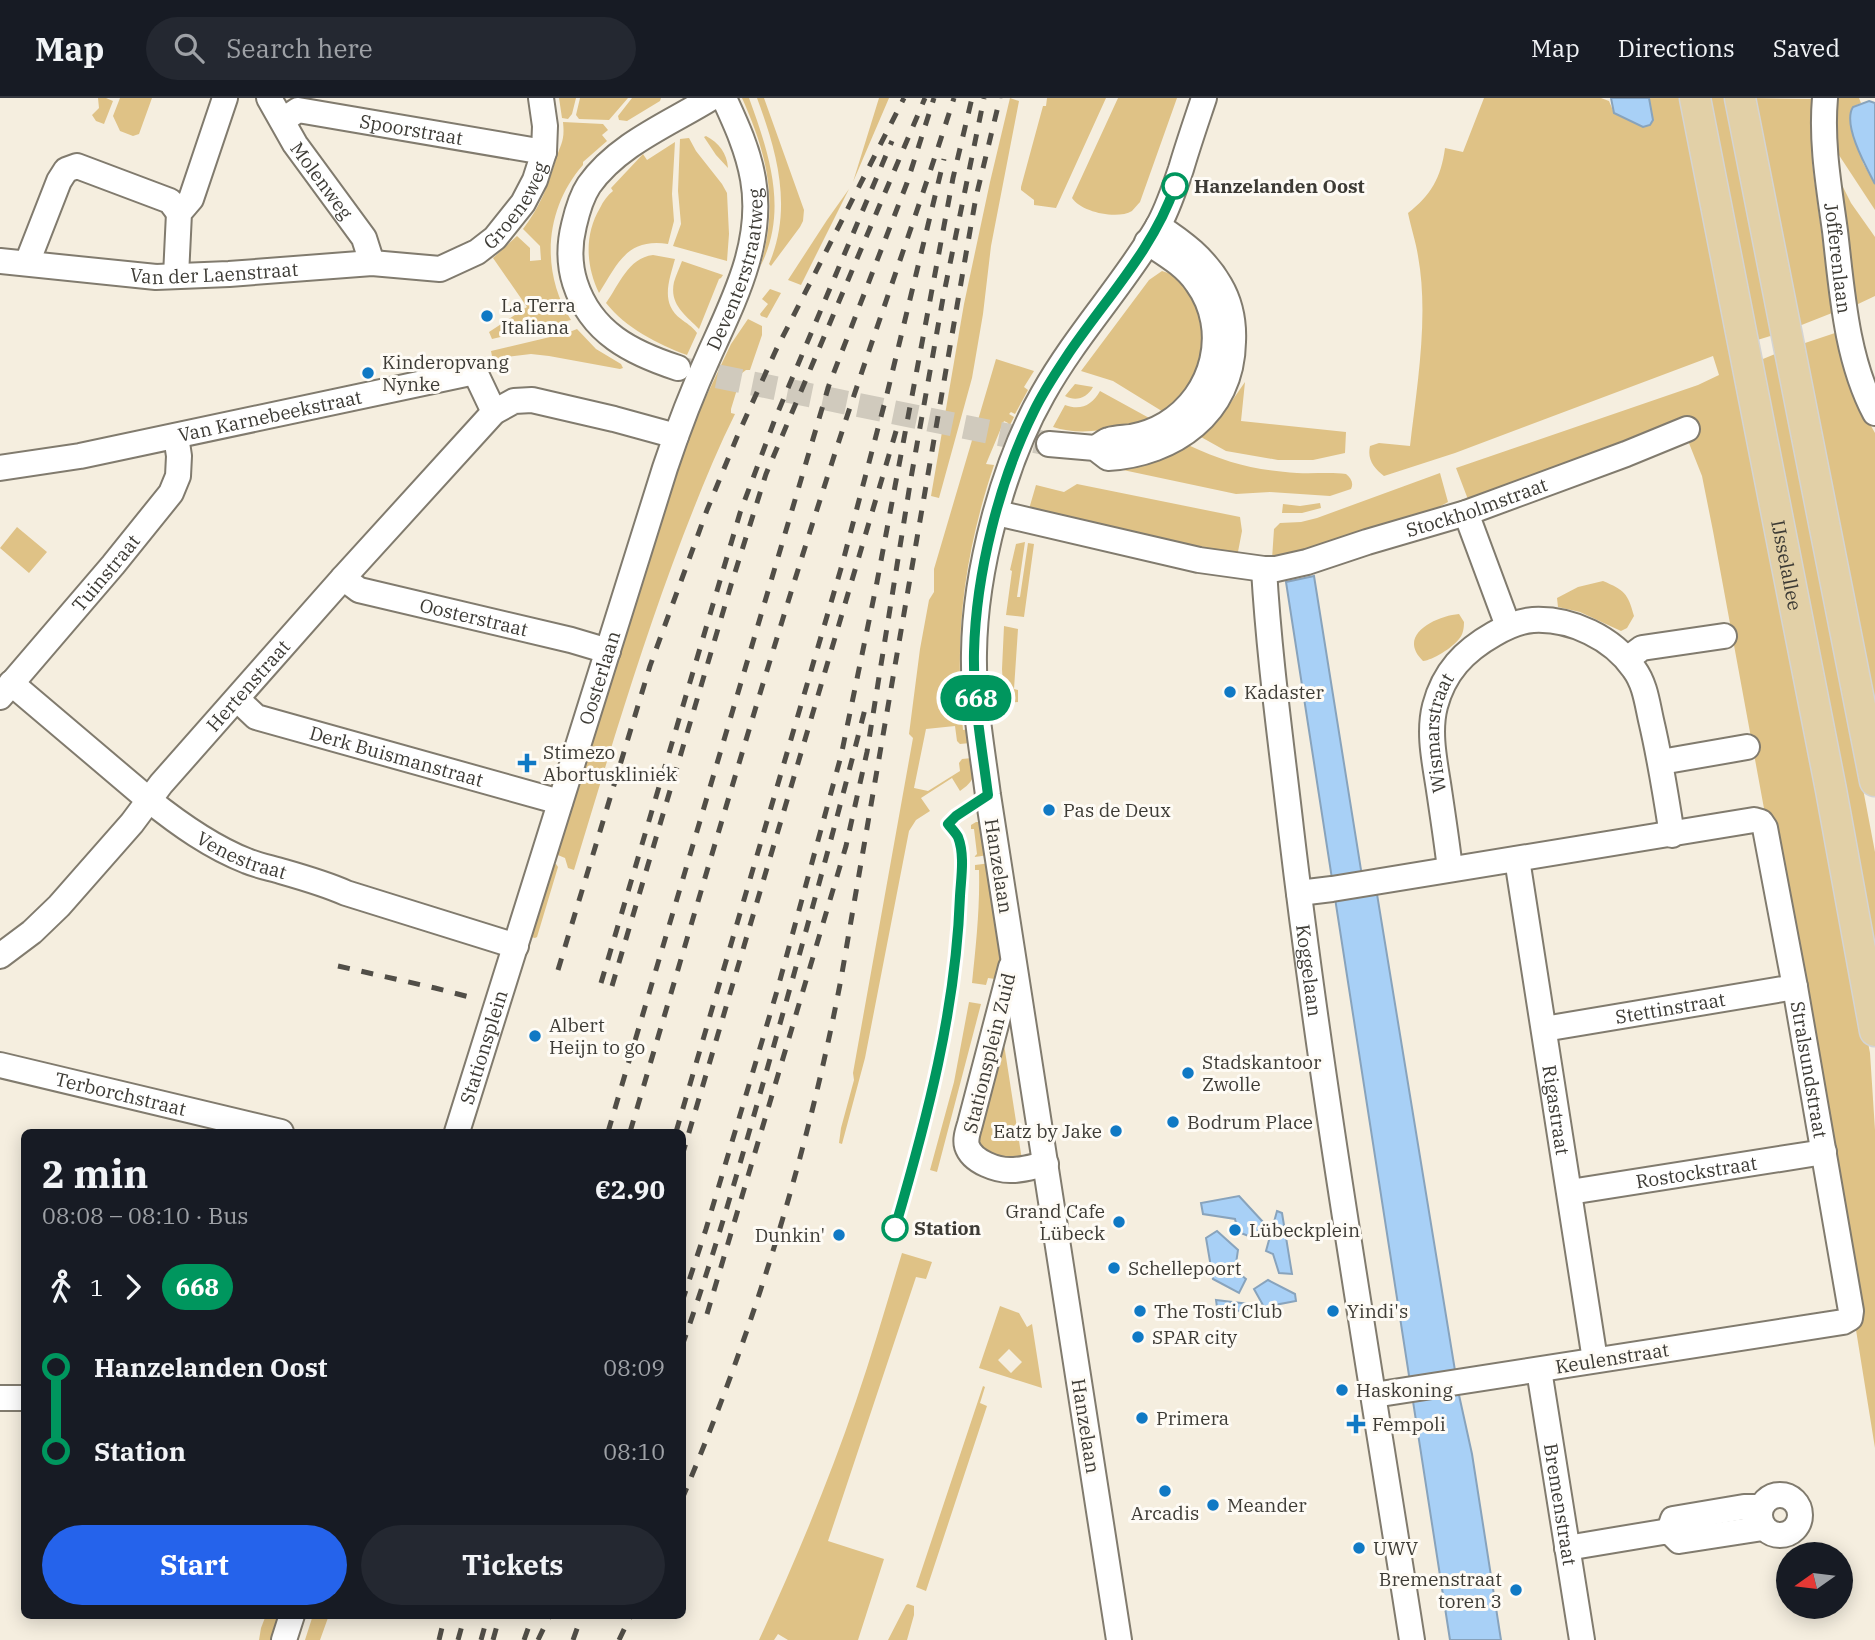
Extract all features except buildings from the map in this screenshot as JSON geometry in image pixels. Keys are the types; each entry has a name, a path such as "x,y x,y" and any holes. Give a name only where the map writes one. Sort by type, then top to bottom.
{"main road":[{"name":"IJsselallee","path":"1695,98 1831,790 1875,1031"},
{"path":"1740,98 1875,781"}],"street":[{"path":"176,276 179,214 191,199 225,98"},
{"name":"Molenweg","path":"269,98 295,144 364,238 372,262"},
{"name":"Groeneweg","path":"429,269 440,269 477,252 495,238 523,203 536,180 544,152 545,126 541,98"},
{"path":"678,368 632,349 600,327 588,313 571,270 570,240 578,208 588,186 605,168 630,146 710,98"},
{"name":"Deventerstraatweg","path":"676,436 731,309 751,251 755,216 753,179 739,129 724,98"},
{"name":"Hanzelaan","path":"1119,1640 985,770 976,708 974,653 986,550 1008,471 1044,391 1153,234 1170,200 1204,98"},
{"name":"Jofferenlaan","path":"1825,98 1824,143 1849,333 1857,369 1875,413"},
{"name":"Spoorstraat","path":"283,120 298,110 544,152"},
{"path":"27,263 60,181 66,170 77,166 170,201 179,214"},
{"path":"1049,444 1096,448 1108,458 1148,452 1177,439 1207,414 1216,402 1230,367 1233,349 1232,321 1222,287 1192,250 1153,234"},
{"name":"Van der Laenstraat","path":"0,261 156,277 372,262 429,269"},
{"name":"Van Karnebeekstraat","path":"0,468 80,456 475,372 494,412"},
{"path":"494,412 514,401 532,400 676,436"},
{"name":"Hertenstraat","path":"0,956 32,932 58,906 132,823 161,784 494,412"},
{"name":"Stockholmstraat","path":"1264,569 1307,562 1466,513 1687,429"},
{"name":"Tuinstraat","path":"6,690 113,565 171,492 178,476 176,436"},
{"name":"Oosterlaan","path":"513,954 676,436"},
{"path":"997,513 1199,560 1264,569"},
{"path":"1466,513 1508,626"},
{"name":"Koggelaan","path":"1264,569 1309,978 1412,1640"},
{"name":"Oosterstraat","path":"343,578 359,590 608,651"},
{"name":"Wismarstraat","path":"1450,869 1433,748 1432,722 1435,706 1442,685 1462,656 1508,626 1532,620 1558,621 1585,630 1610,644 1627,659 1636,672 1643,687 1661,762 1672,835"},
{"path":"1627,659 1642,648 1724,636"},
{"name":"Venestraat","path":"6,690 192,831 245,861 327,885 513,954"},
{"name":"Derk Buismanstraat","path":"237,699 256,718 560,802"},
{"path":"1661,762 1747,747"},
{"name":"Stralsundstraat","path":"1672,835 1754,820 1761,822 1765,828 1824,1152 1850,1318"},
{"path":"1299,893 1332,890 1672,835"},
{"name":"Rigastraat","path":"1517,859 1595,1360"},
{"name":"Stationsplein","path":"458,1129 513,954"},
{"name":"Stationsplein Zuid","path":"1014,956 966,1143 971,1153 980,1161 1003,1169 1013,1170 1046,1164"},
{"name":"Stettinstraat","path":"1544,1029 1795,987"},
{"name":"Terborchstraat","path":"0,1065 268,1129"},
{"name":"Rostockstraat","path":"1570,1192 1824,1152"},
{"name":"Keulenstraat","path":"1374,1395 1843,1322 1850,1318"},
{"name":"Bremenstraat","path":"1539,1370 1582,1640"},
{"path":"0,1398 21,1398"},
{"path":"1567,1548 1669,1531 1679,1541 1762,1518"},
{"path":"284,1640 291,1619"}],"shaded area":[{"path":"98,98 113,101 104,124 96,121 92,115 99,108"},
{"path":"120,98 152,98 139,134 133,136 120,131 113,116"},
{"path":"559,98 576,98 568,119 562,118"},
{"path":"580,98 628,98 609,120 579,119 576,115"},
{"path":"632,98 661,98 627,121 619,120 618,116"},
{"path":"742,98 749,98 773,182 773,225 769,246 760,267 769,222 768,181 758,140"},
{"path":"757,98 764,98 804,210 800,227 771,266 769,264 780,222 780,180 771,139"},
{"path":"879,98 889,98 853,182"},
{"path":"1010,98 1019,101 991,246 972,378 939,498 931,496 964,304"},
{"path":"1047,98 1106,98 1056,208 1034,205 1034,200 1021,190"},
{"path":"1118,98 1177,98 1140,202 1125,214 1109,215 1091,211 1072,198"},
{"path":"1484,98 1601,98 1609,101 1614,113 1653,120 1649,98 1683,98 1870,1053 1875,1130 1875,1448 1829,1162 1713,531 1702,476 1681,423 1469,502 1456,468 1698,385 1719,375 1713,356 1455,453 1384,476 1370,460 1370,446 1379,443 1410,446 1421,351 1422,303 1418,256 1408,213 1434,185 1445,148 1463,152"},
{"path":"1705,98 1733,98 1777,334 1754,341"},
{"path":"1752,98 1815,99 1811,130 1812,163 1832,313 1799,326"},
{"path":"1837,98 1859,98 1861,103 1853,107 1863,163 1875,184 1875,210 1833,146"},
{"path":"563,122 603,124 608,130 602,135 607,141 583,162 570,182 554,220 551,261 554,281 571,320 492,339 489,332 527,307 493,258 517,236 530,248 530,261 541,260 540,246 523,229 547,187 562,142"},
{"path":"704,137 722,149 728,168 716,155"},
{"path":"689,138 727,193 727,261 673,246 681,224 678,191 680,139"},
{"path":"675,142 672,194 674,221 668,244 654,243 633,249 618,263 599,293 591,272 589,240 601,205 613,191 611,188 643,154 647,160"},
{"path":"1839,179 1851,203 1875,237 1875,296 1856,305"},
{"path":"849,189 801,285 788,280 827,220"},
{"path":"653,255 675,259 668,291 670,306 674,313 697,333 687,355 643,334 623,320 606,303 631,267 644,257"},
{"path":"682,261 723,275 699,329 680,309 674,297 674,282"},
{"path":"1162,271 1177,276 1195,295 1205,322 1202,353 1194,379 1184,395 1165,413 1113,381 1081,371 1149,280"},
{"path":"770,289 781,293 767,318 760,314 768,304 762,299"},
{"path":"748,319 762,326 762,335 750,370 742,373 731,409 731,413 735,414 695,505 653,619 574,870 568,868 565,858 553,853 697,407 704,401 731,344"},
{"path":"577,329 596,349 621,364 623,368 531,354 504,355 503,358 493,361 491,351"},
{"path":"1835,333 1854,396 1875,433 1875,712 1802,344"},
{"path":"1780,352 1875,852 1875,955 1758,361"},
{"path":"996,359 1034,371 1024,387 1028,390 1015,414 1009,414 1014,417 1009,427 1004,421 986,464 994,465 975,531 961,628 963,730 968,729 970,743 960,744 957,741 955,726 926,729 914,788 928,791 960,771 959,763 962,759 972,758 973,777 960,791 952,778 921,798 930,811 916,820 909,831 865,1058 842,1144 839,1143 841,1128 854,1080 853,1073 913,738 909,734 920,649 929,600 934,592 934,569"},
{"path":"1245,382 1241,421 1346,432 1345,453 1313,460 1278,460 1226,451 1201,437 1218,421"},
{"path":"1075,384 1093,387 1081,398 1065,396"},
{"path":"1100,391 1151,419 1089,431 1053,427 1065,405 1086,405"},
{"path":"1188,445 1215,457 1254,468 1297,473 1346,474 1352,481 1352,487 1330,496 1270,492 1236,494 1123,470 1123,467 1167,456"},
{"path":"1440,473 1448,502 1439,507 1440,511 1272,559 1274,529 1280,523 1317,518"},
{"path":"1077,484 1240,517 1242,531 1237,557 1029,509 1036,485 1064,492"},
{"path":"1320,503 1321,508 1302,513 1282,513 1283,504 1300,506"},
{"path":"17,527 47,552 29,573 0,548"},
{"path":"1025,542 1017,597 1020,597 1028,543 1034,544 1024,617 1006,615 1010,570 1016,544"},
{"path":"1603,581 1624,593 1632,608 1634,616 1627,628 1621,631 1580,612 1558,607 1557,598 1578,587"},
{"path":"1459,614 1464,622 1460,637 1442,653 1423,661 1416,652 1416,635 1430,623"},
{"path":"1004,626 1018,629 1014,689 1018,690 1018,702 1004,703"},
{"path":"982,822 989,855 974,857 977,854 974,829 971,829 971,825"},
{"path":"550,862 558,867 537,937 527,936"},
{"path":"991,863 1005,956 995,979 988,978 986,985 972,983 979,898 979,870 975,870 975,865"},
{"path":"969,1002 981,1004 937,1172 930,1170 954,1082"},
{"path":"1001,1025 1022,1160 1009,1163 975,1146"},
{"path":"902,1253 932,1262 926,1279 916,1277 828,1541 884,1559 858,1640 788,1640 778,1634 774,1640 759,1640 834,1462 862,1383"},
{"path":"1000,1306 1019,1313 1027,1327 1032,1324 1042,1388 979,1368","holes":["1009,1349 1022,1362 1011,1373 998,1360"]},
{"path":"983,1386 985,1387 980,1403 987,1406 926,1591 916,1587"},
{"path":"906,1605 914,1606 914,1615 907,1640 888,1640"},
{"path":"264,1619 282,1619 275,1640 259,1640"},
{"path":"312,1619 328,1619 320,1640 305,1640"}],"water":[{"path":"1611,98 1649,98 1653,120 1650,125 1643,127 1614,113"},
{"path":"1869,101 1875,103 1875,184 1856,146 1850,114 1853,107"},
{"path":"1314,576 1365,895 1377,894 1501,1640 1450,1640 1286,582"},
{"path":"1239,1196 1263,1222 1254,1238 1238,1232 1235,1219 1203,1214 1201,1203"},
{"path":"1277,1211 1282,1213 1292,1274 1279,1273 1273,1254 1266,1251"},
{"path":"1217,1231 1238,1250 1235,1270 1246,1279 1239,1293 1213,1279 1206,1238"},
{"path":"1268,1280 1295,1294 1296,1301 1264,1307 1254,1289"},
{"path":"1216,1300 1249,1304 1250,1309 1218,1314"}],"tunnel":[{"path":"682,369 1049,444"}],"railway":[{"path":"558,970 650,666 707,510 776,350 904,98"},
{"path":"612,986 766,474 925,98"},
{"path":"609,1129 829,385 907,183 934,98"},
{"path":"631,1129 802,557 954,98"},
{"path":"686,1290 777,991 841,756 877,582 953,178 972,98"},
{"path":"707,1314 846,846 867,752 943,298 984,98"},
{"path":"686,1489 755,1308 794,1178 827,1046 841,979 976,197 1000,98"},
{"path":"601,983 740,513 775,419 892,141"},
{"path":"677,1129 842,565 944,159"},
{"path":"686,1142 899,421"},
{"path":"686,1334 716,1244 756,1107 818,889 866,705"},
{"path":"338,966 473,998"},
{"path":"439,1640 444,1619"},
{"path":"458,1640 464,1619"},
{"path":"481,1640 487,1619"},
{"path":"493,1640 499,1619"},
{"path":"524,1640 532,1619"},
{"path":"538,1640 548,1619"},
{"path":"573,1640 581,1619"},
{"path":"619,1640 629,1619"}],"bus line":[{"name":"668","path":"895,1228 932,1092 947,1025 957,952 961,858 958,837 948,824 988,795 976,708 974,653 986,550 1008,471 1044,391 1158,226 1175,186"}],"place":[{"name":"Hanzelanden Oost","path":"1175,186"},
{"name":"La Terra Italiana","path":"487,316"},
{"name":"Kinderopvang Nynke","path":"368,373"},
{"name":"Kadaster","path":"1230,692"},
{"name":"Stimezo Abortuskliniek","path":"527,763"},
{"name":"Pas de Deux","path":"1049,810"},
{"name":"Albert Heijn to go","path":"535,1036"},
{"name":"Stadskantoor Zwolle","path":"1188,1073"},
{"name":"Bodrum Place","path":"1173,1122"},
{"name":"Eatz by Jake","path":"1116,1131"},
{"name":"Grand Cafe Lübeck","path":"1119,1222"},
{"name":"Station","path":"895,1228"},
{"name":"Lübeckplein","path":"1235,1230"},
{"name":"Dunkin'","path":"839,1235"},
{"name":"Schellepoort","path":"1114,1268"},
{"name":"The Tosti Club","path":"1140,1311"},
{"name":"Yindi's","path":"1333,1311"},
{"name":"SPAR city","path":"1138,1337"},
{"name":"Haskoning","path":"1342,1390"},
{"name":"Primera","path":"1142,1418"},
{"name":"Fempoli","path":"1356,1424"},
{"name":"Arcadis","path":"1165,1491"},
{"name":"Meander","path":"1213,1505"},
{"name":"UWV","path":"1359,1548"},
{"name":"Bremenstraat toren 3","path":"1516,1590"}]}
